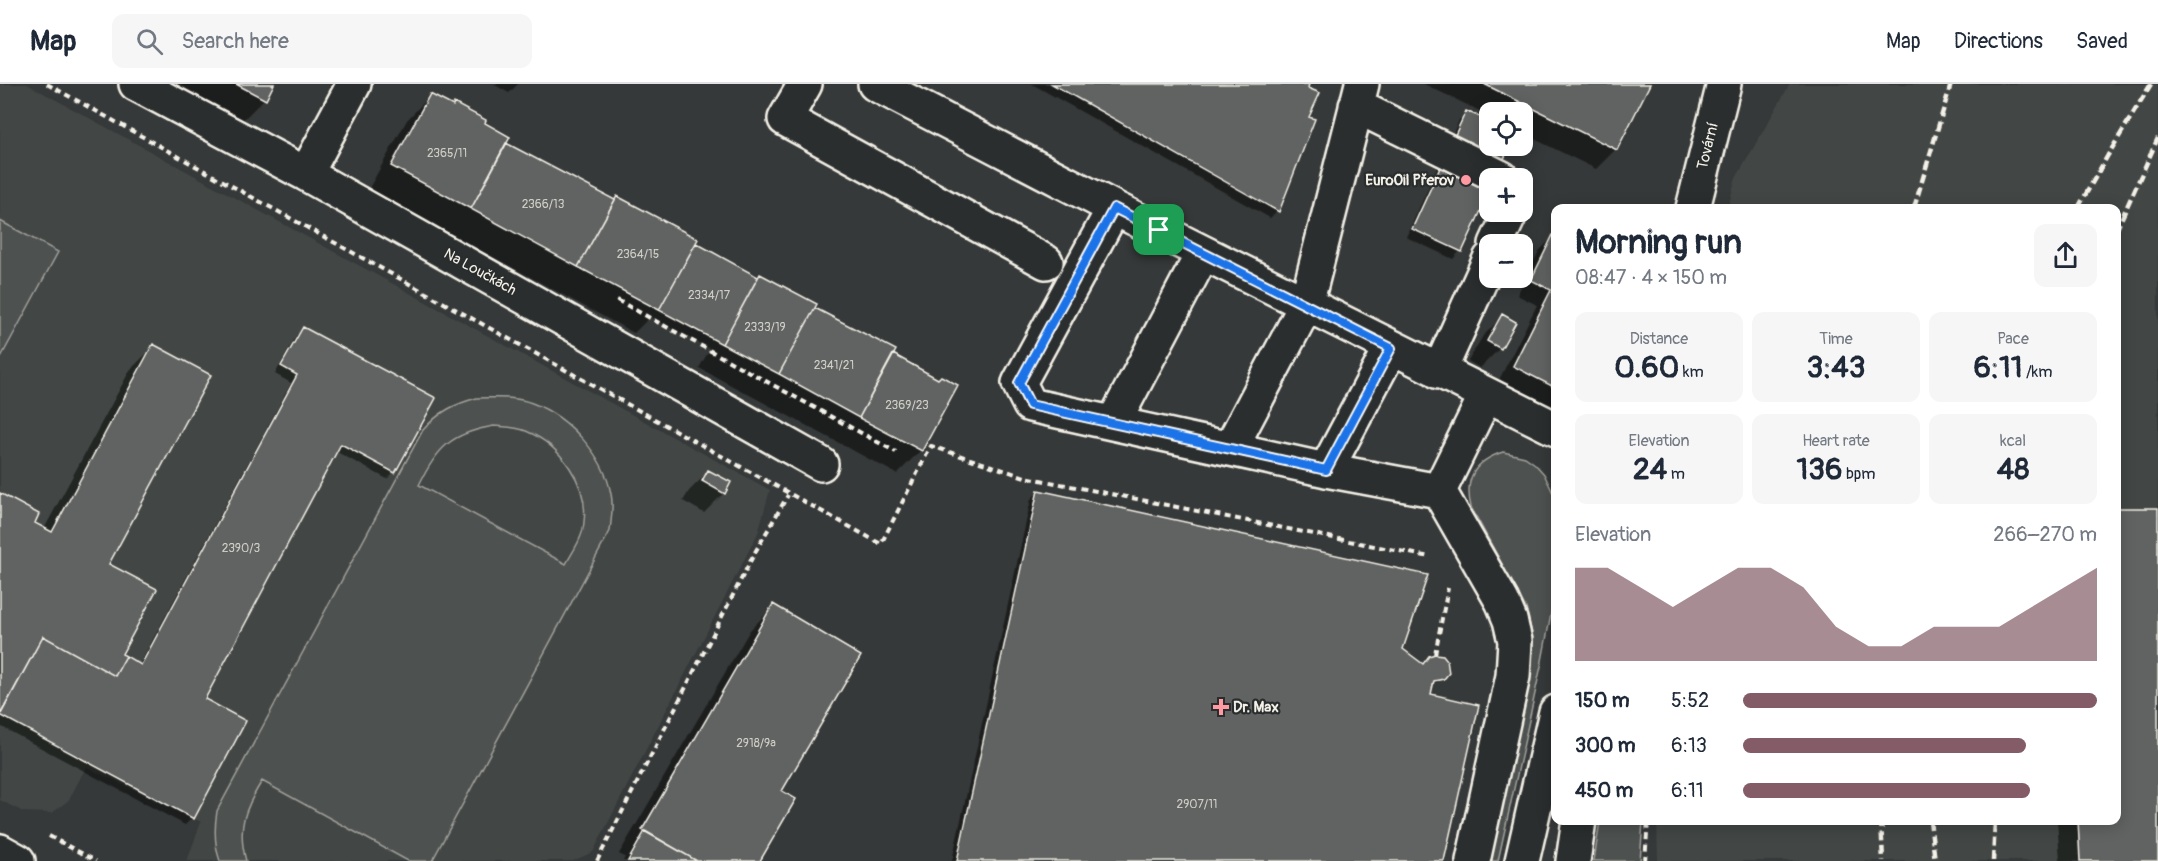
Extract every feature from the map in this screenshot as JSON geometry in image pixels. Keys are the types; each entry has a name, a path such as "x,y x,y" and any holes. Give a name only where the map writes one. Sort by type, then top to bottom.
{"street":[{"name":"Na Loučkách","path":"136,84 306,174 821,464"},
{"path":"306,174 354,84"},
{"path":"805,84 785,119 1046,262"},
{"path":"875,84 1114,208 1551,427"},
{"name":"Tovární","path":"1694,204 1724,84"},
{"path":"1230,449 1306,305 1359,95 1485,168"},
{"path":"1114,208 1019,383 1030,405 1326,470 1439,490"},
{"path":"1114,422 1203,253"},
{"path":"1439,372 1479,283"},
{"path":"1326,470 1391,348"},
{"path":"1439,490 1486,395"},
{"path":"1439,490 1502,601 1515,641 1513,676 1473,861"},
{"path":"1522,861 1551,734"},
{"path":"1573,861 1578,825"},
{"path":"0,851 18,861"}],"path":[{"path":"614,299 896,452"},
{"path":"597,861 754,554 788,495"},
{"path":"1645,861 1648,825"}],"shaded area":[{"path":"0,84 27,84 770,490 758,533 593,852 573,861 187,861 201,822 86,767 69,800 52,813 23,812 0,800"},
{"path":"1790,84 2158,84 2158,861 1658,861 1657,825 2121,825 2121,204 1729,204 1735,180"},
{"path":"0,221 58,252 0,359"},
{"path":"477,398 519,399 546,409 559,418 583,439 601,465 611,494 612,512 610,531 432,861 408,861 262,781 247,810 242,829 246,861 220,861 215,836 217,811 423,430 441,414","holes":["494,426 514,428 538,437 561,456 577,480 582,494 584,522 580,539 566,564 419,485 432,461 447,444 467,433"]},
{"path":"1503,452 1525,457 1544,474 1551,489 1551,614 1498,861 1491,861 1533,658 1532,637 1526,608 1471,507 1469,497 1469,487 1474,472 1485,460"},
{"path":"1599,825 1643,825 1640,861 1594,861"}],"building":[{"path":"236,84 274,84 266,100"},
{"path":"1052,84 1309,84 1308,88 1320,93 1309,117 1315,119 1279,212"},
{"path":"1484,84 1650,84 1617,150 1533,108 1533,102 1520,102"},
{"path":"430,94 453,106 454,103 486,120 485,123 510,137 471,209 391,166"},
{"path":"1466,111 1479,116 1479,156 1505,156 1500,168 1479,168 1479,215 1462,252 1412,229"},
{"path":"506,143 615,200 578,267 471,209"},
{"path":"617,196 698,239 659,310 578,267"},
{"path":"1551,239 1551,290 1533,281 1533,276"},
{"path":"696,243 758,277 722,344 659,310"},
{"path":"760,274 817,304 779,374 722,344"},
{"path":"1551,290 1551,385 1513,366"},
{"path":"815,308 896,350 859,418 779,374"},
{"path":"1502,314 1516,322 1501,349 1487,341"},
{"path":"303,327 436,398 395,473 341,444 205,699 246,721 194,819 0,715 43,636 115,676 126,656 141,665 297,375 281,366"},
{"path":"153,344 211,375 109,564 157,589 122,654 126,656 115,676 43,636 0,716 0,493 39,514 35,523 52,532"},
{"path":"893,354 938,379 941,376 958,385 922,451 859,418"},
{"path":"708,470 731,482 725,494 702,481"},
{"path":"1038,490 1428,575 1403,649 1423,664 1429,656 1435,654 1443,655 1447,660 1449,673 1444,679 1434,681 1431,694 1479,705 1444,861 957,861"},
{"path":"2121,508 2158,508 2158,861 2080,861 2078,825 2121,825"},
{"path":"773,604 861,656 782,791 796,799 760,861 697,861 642,830"},
{"path":"645,831 697,861 628,861"}],"railway":[{"path":"1915,204 1951,84"},
{"path":"2080,204 2151,84"},
{"path":"2121,220 2158,138"},
{"path":"1881,825 1883,861"},
{"path":"1931,825 1935,861"},
{"path":"1993,861 1995,825"}],"place":[{"name":"EuroOil Přerov","path":"1466,180"},
{"name":"Dr. Max","path":"1221,707"}],"route":[{"path":"1114,208 1159,230 1391,348 1326,470 1030,405 1019,383 1114,208"}]}
